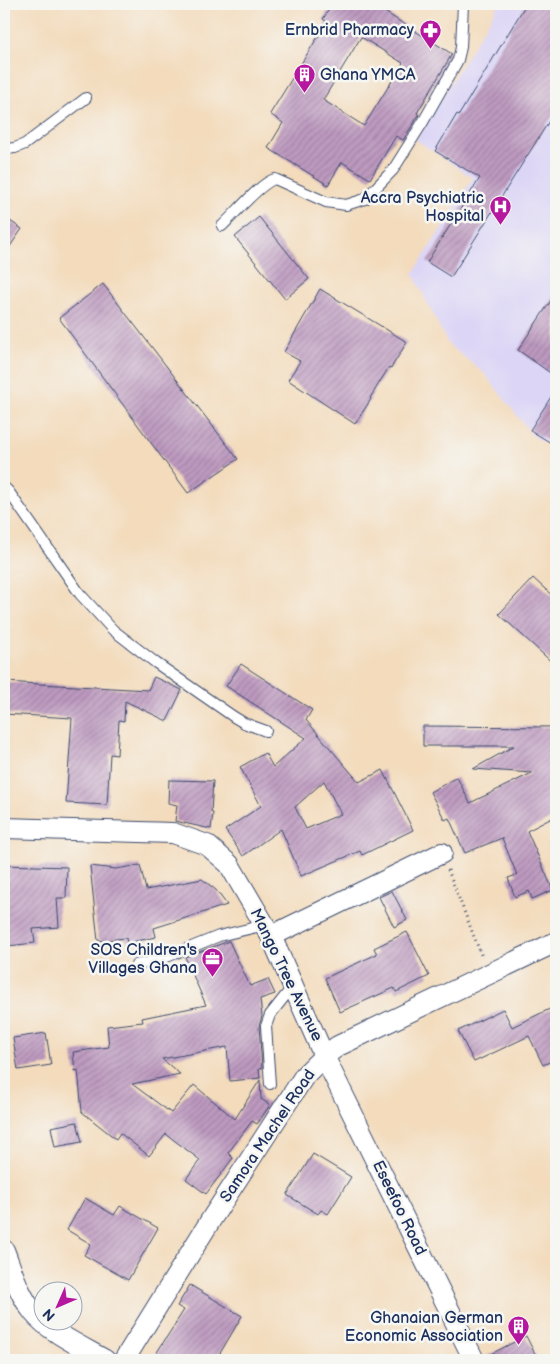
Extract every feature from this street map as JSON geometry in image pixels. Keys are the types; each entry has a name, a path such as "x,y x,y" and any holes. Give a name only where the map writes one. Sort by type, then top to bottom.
{"street":[{"name":"Mango Tree Avenue","path":"4,828 165,832 207,845 229,864 268,931 324,1056"},
{"path":"268,931 442,853"},
{"name":"Samora Machel Road","path":"124,1360 305,1075 324,1056 338,1046 556,942"},
{"name":"Eseefoo Road","path":"324,1056 474,1360"},
{"path":"4,1250 22,1295 33,1312 43,1322 104,1360"}],"lane":[{"path":"222,226 260,188 270,180 275,179 326,202 346,205 365,199 393,170 458,60 461,47 463,4"},
{"path":"4,149 15,148 24,144 86,98"},
{"path":"4,487 80,594 113,630 156,663 234,717 266,731"},
{"path":"136,966 177,953 219,936 268,931"},
{"path":"270,1084 266,1026 270,1015 293,986"}],"path":[{"path":"442,853 489,975"}],"shaded area":[{"name":"Accra Psychiatric Hospital","path":"499,4 556,4 556,450 533,436 485,374 448,344 413,274 473,178 416,140"}],"building":[{"name":"Ghana YMCA","path":"332,4 372,4 452,54 417,113 419,115 403,140 396,136 370,179 342,162 328,185 268,148 283,123 270,114 327,22 323,19","holes":["361,37 403,63 364,126 323,100"]},
{"path":"526,4 556,4 556,110 451,277 427,262 480,178 435,151"},
{"path":"4,217 22,229 4,255"},
{"path":"259,217 309,279 285,299 235,237"},
{"path":"103,284 238,459 188,493 59,318"},
{"path":"320,289 407,342 391,368 389,367 355,424 288,380 300,361 284,352"},
{"path":"556,293 556,377 518,350"},
{"path":"556,389 556,446 530,430"},
{"path":"533,578 556,599 556,666 499,614"},
{"path":"241,664 312,710 306,720 359,782 383,770 413,830 362,855 360,851 301,876 281,829 243,856 225,830 261,806 240,767 265,753 273,767 306,738 226,686","holes":["324,781 341,814 306,829 295,807"]},
{"path":"154,677 182,690 167,721 125,701 124,721 119,720 117,755 110,754 107,805 66,803 72,718 4,714 4,682 148,690"},
{"path":"423,726 556,727 556,816 527,831 553,890 532,899 529,891 515,897 508,878 517,875 502,838 465,853 449,818 445,820 430,792 457,777 470,803 532,773 473,769 514,746 423,746"},
{"path":"169,780 213,781 211,829 175,821 177,805 168,803"},
{"path":"4,865 67,867 66,898 57,898 59,927 33,929 35,943 7,946 4,910"},
{"path":"140,865 146,890 202,879 216,890 227,905 154,928 156,937 127,943 126,938 98,941 90,866 116,869"},
{"path":"392,891 407,920 394,927 379,897"},
{"path":"407,932 429,976 396,992 394,988 340,1012 325,978 377,954 374,948"},
{"path":"229,941 250,986 268,979 275,994 260,999 262,1016 259,1026 262,1068 259,1069 260,1078 230,1081 227,1047 162,1059 180,1074 132,1084 171,1113 194,1085 235,1119 260,1080 261,1099 270,1105 257,1124 252,1121 228,1153 233,1158 206,1194 186,1179 200,1160 166,1134 149,1156 120,1133 116,1139 82,1112 78,1070 75,1071 73,1052 109,1047 107,1026 143,1022 142,1018 206,1005 185,957"},
{"path":"556,1006 556,1059 543,1065 529,1036 474,1062 458,1031 503,1009 512,1027"},
{"path":"46,1033 51,1065 18,1070 13,1038"},
{"path":"77,1122 82,1142 55,1147 51,1127"},
{"path":"313,1154 351,1177 328,1214 321,1210 318,1214 287,1195"},
{"path":"85,1198 114,1215 120,1206 158,1228 128,1280 84,1255 91,1244 67,1230"},
{"path":"190,1285 242,1316 216,1360 152,1360 184,1310 177,1306"},
{"name":"Ghanaian German Economic Association","path":"526,1336 538,1360 486,1360 485,1357"}],"place":[{"name":"Ernbrid Pharmacy","path":"430,49"},
{"name":"Ghana YMCA","path":"304,94"},
{"name":"Accra Psychiatric Hospital","path":"500,226"},
{"name":"SOS Children's Villages Ghana","path":"213,978"},
{"name":"Ghanaian German Economic Association","path":"519,1346"}]}
